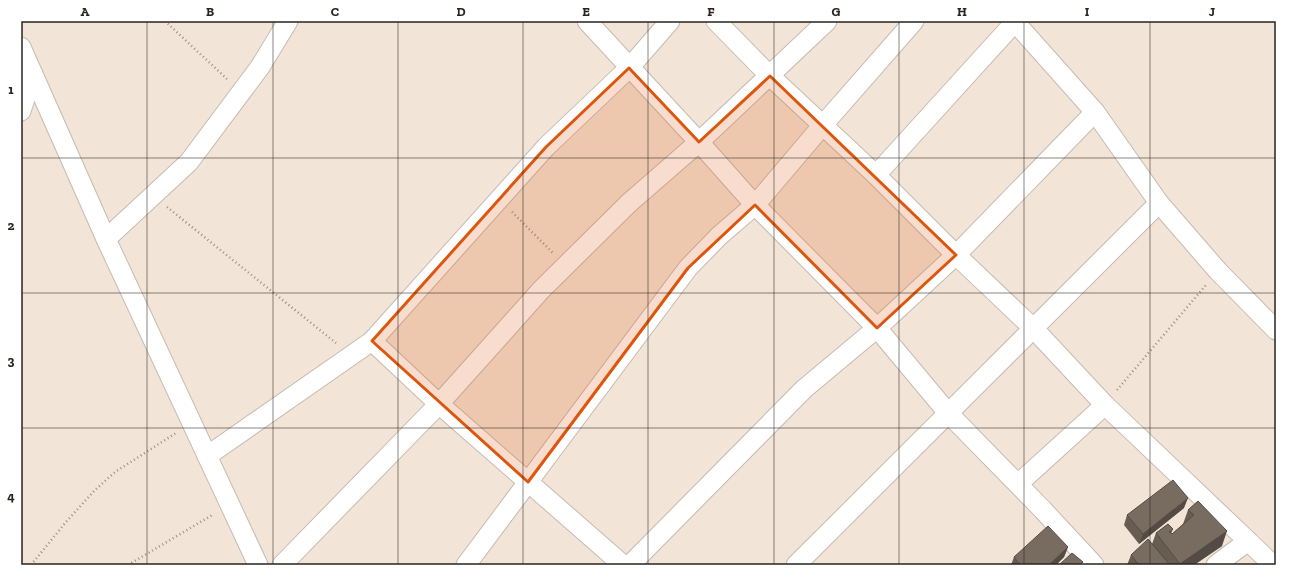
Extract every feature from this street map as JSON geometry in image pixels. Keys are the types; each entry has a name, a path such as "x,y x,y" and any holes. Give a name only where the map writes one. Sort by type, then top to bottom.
{"street":[{"path":"106,239 189,162 260,67 288,21"},
{"path":"587,21 755,205 877,328 948,413 1018,484 1094,565"},
{"path":"207,456 372,341 546,147 629,68 670,21"},
{"path":"716,21 770,76 822,126 876,174 956,255 1034,329 1104,405 1273,565"},
{"path":"282,565 439,404 540,290 629,204 699,142 827,21"},
{"path":"466,565 688,268 719,236 755,205 914,21"},
{"path":"876,174 1014,21 1095,112 1159,203 1218,271 1276,330"},
{"path":"21,47 106,239 258,565"},
{"path":"21,111 33,74"},
{"path":"630,565 804,389 877,328 956,255 1095,112"},
{"path":"796,565 1159,203"},
{"path":"372,341 439,404 623,565"},
{"path":"1018,484 1104,405"},
{"path":"1216,565 1248,541"}],"path":[{"path":"165,21 241,92"},
{"path":"152,196 352,356"},
{"path":"499,199 566,266"},
{"path":"1104,405 1218,271"},
{"path":"31,565 66,522 99,486 115,472 192,422"},
{"path":"128,565 230,504"}],"highlighted area":[{"path":"629,68 699,142 770,76 956,255 877,328 755,205 688,268 528,482 372,341 546,147"}],"building":[{"path":"1173,480 1188,498 1143,534 1127,515"},
{"path":"1198,501 1227,531 1180,564 1156,533 1168,524 1173,529 1169,532 1172,534 1194,515 1188,510"},
{"path":"1048,526 1068,547 1049,565 1020,565 1014,557"},
{"path":"1148,539 1170,565 1139,565 1131,555"},
{"path":"1072,553 1083,562 1079,565 1059,565"}]}
